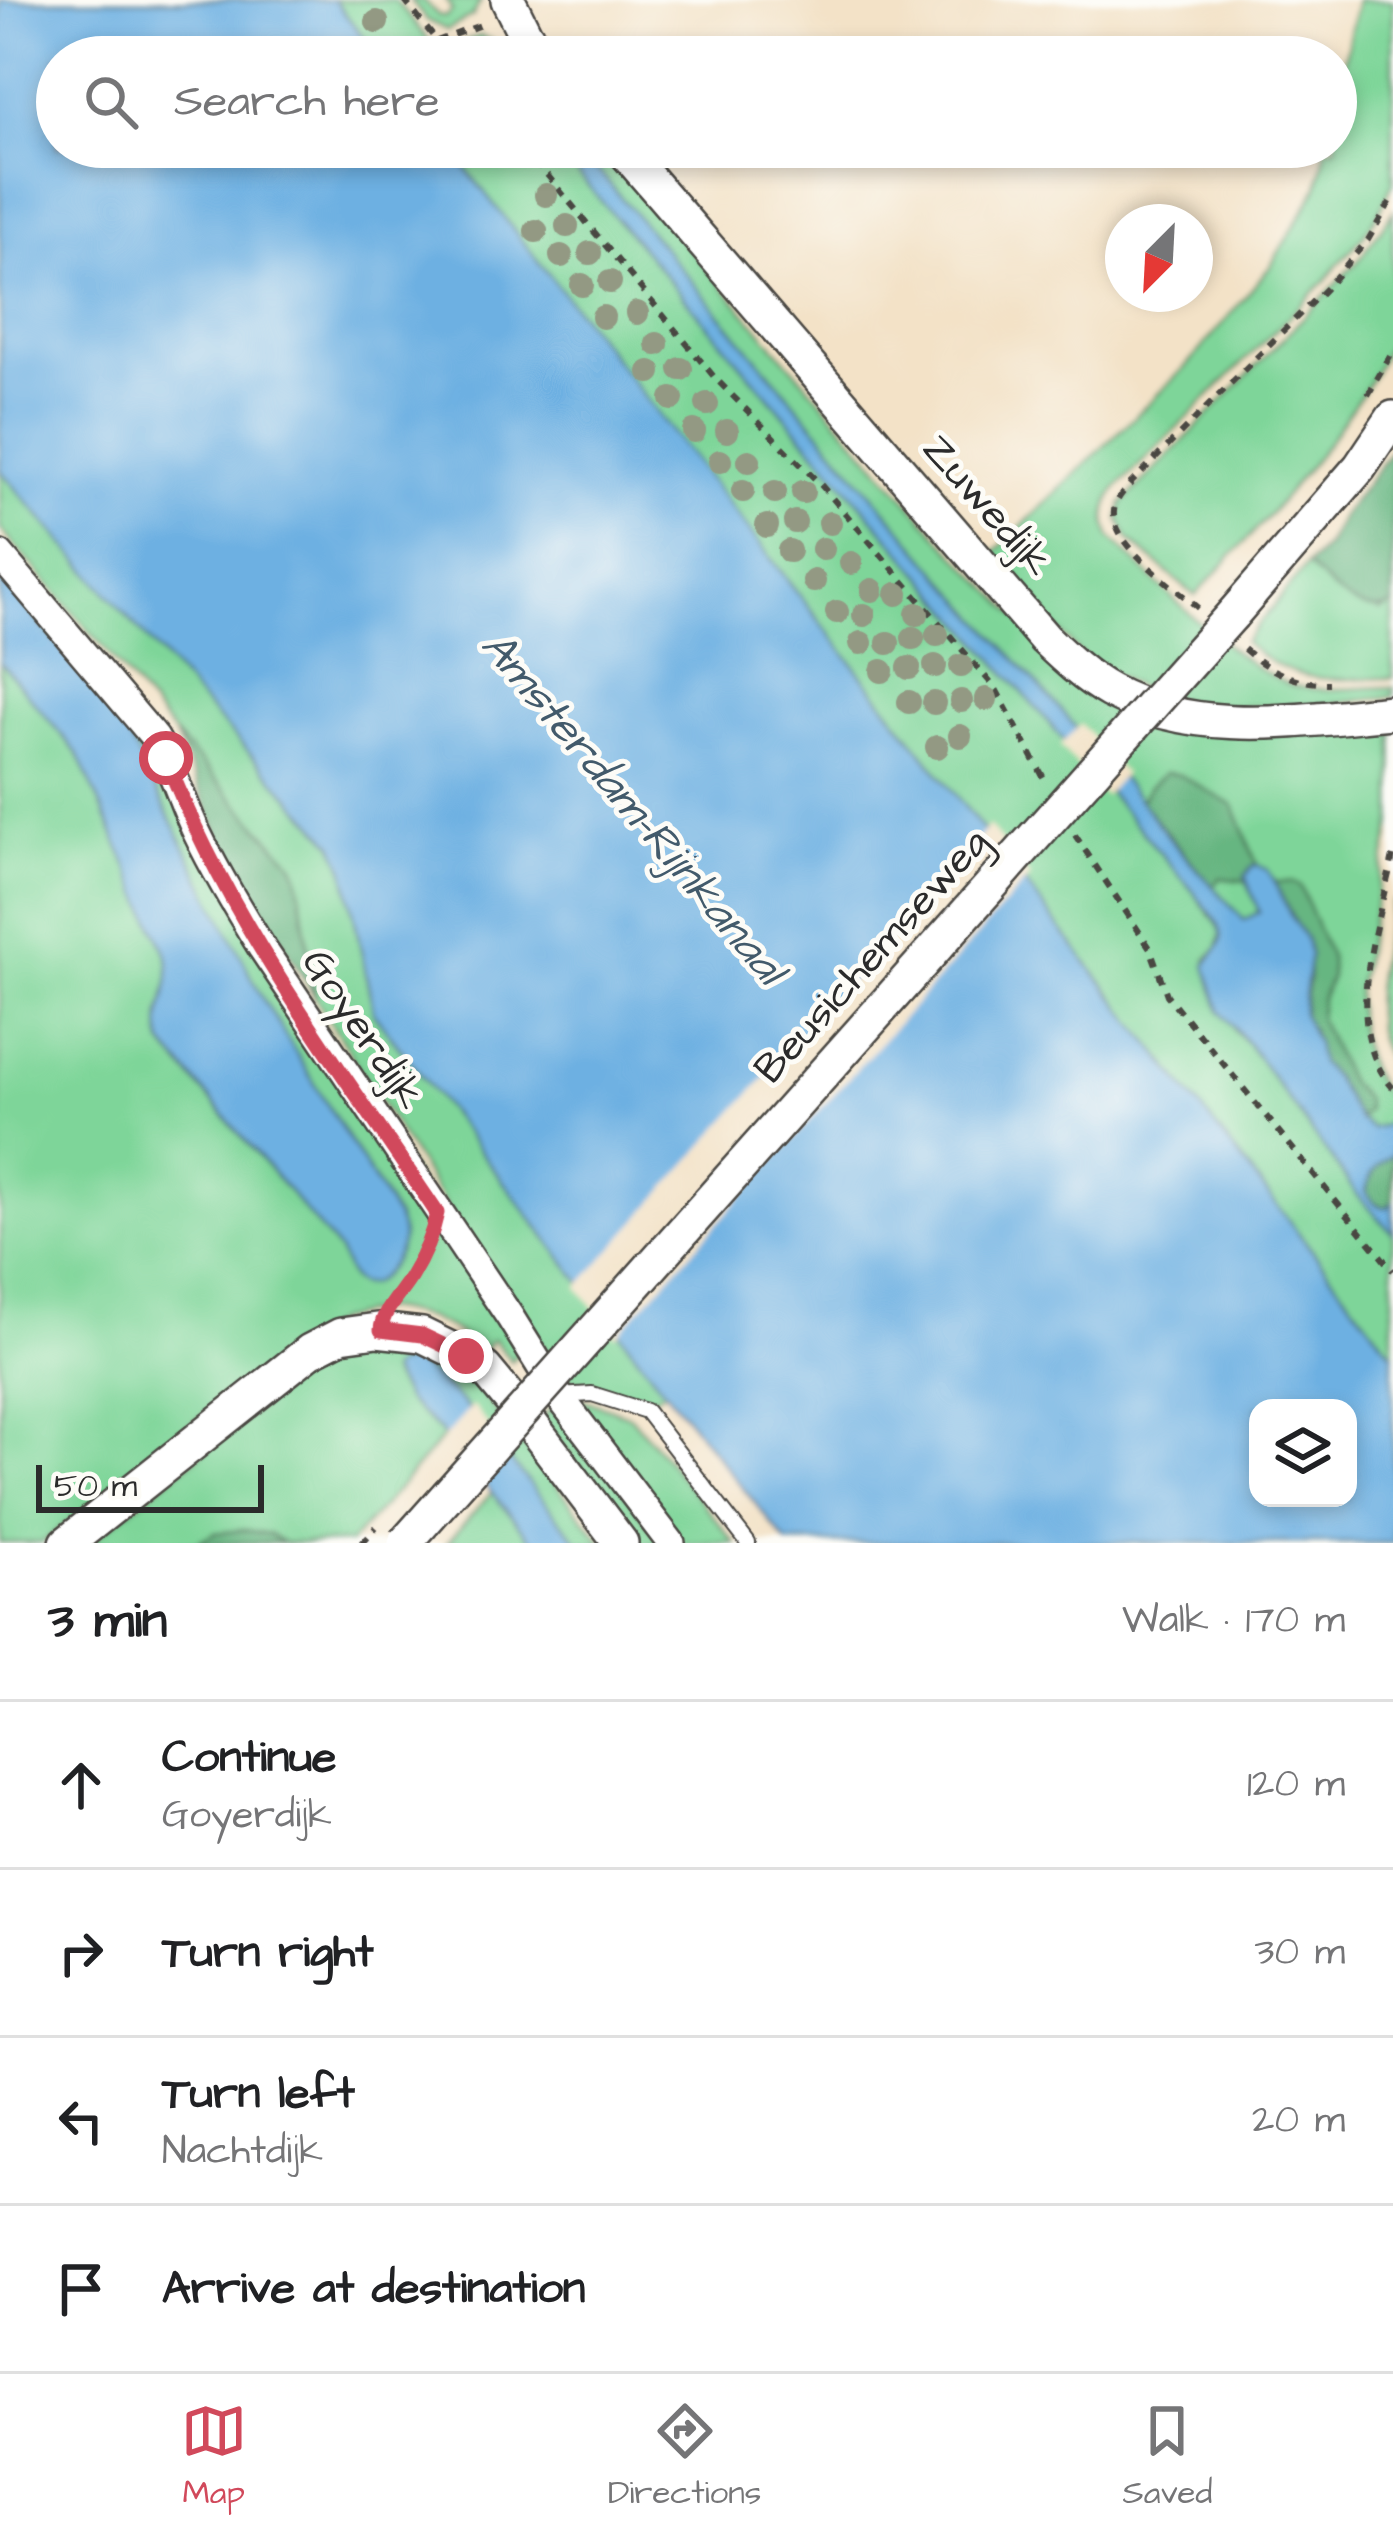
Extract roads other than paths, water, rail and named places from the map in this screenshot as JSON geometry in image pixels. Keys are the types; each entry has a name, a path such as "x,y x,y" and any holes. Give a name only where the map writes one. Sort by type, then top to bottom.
{"street":[{"path":"510,6 529,36"},
{"name":"Zuwedijk","path":"639,168 1045,639 1077,669 1138,704 1212,722 1393,712"},
{"name":"Beusichemseweg","path":"405,1543 1222,617 1360,467 1378,410"},
{"name":"Goyerdijk","path":"0,555 155,738 233,902 559,1396 671,1543"},
{"path":"67,1543 310,1351 341,1336 381,1330 422,1335 484,1369 621,1543"}],"lane":[{"path":"559,1396 592,1394 646,1411 748,1543"}],"water":[{"name":"Amsterdam-Rijnkanaal","path":"0,0 334,0 362,36 36,36 36,168 465,168 1393,1354 1393,1543 787,1543 374,1014 345,870 334,844 196,695 0,470"},
{"path":"573,168 596,168 941,575 1244,920 1259,912 1245,876 1257,865 1268,870 1310,954 1302,1013 1320,1063 1358,1119 1371,1128 1393,1128 1393,1155 1375,1169 1366,1191 1381,1206 1393,1202 1393,1233 1357,1194 1220,1011 1206,966 1221,933 1209,911"},
{"path":"0,577 115,710 263,999 396,1217 401,1244 377,1281 360,1285 352,1279 339,1251 163,1043 160,1021 168,957 78,754 0,662"},
{"path":"408,1361 464,1405 579,1543 534,1543 439,1430 406,1400 390,1371"}]}
